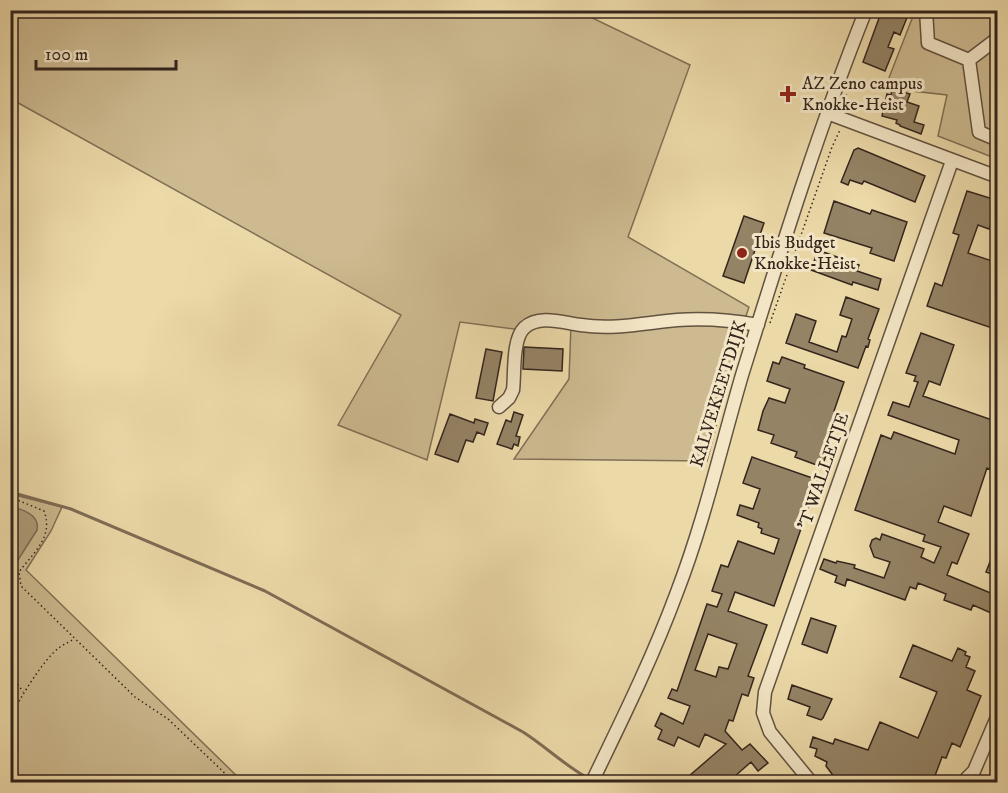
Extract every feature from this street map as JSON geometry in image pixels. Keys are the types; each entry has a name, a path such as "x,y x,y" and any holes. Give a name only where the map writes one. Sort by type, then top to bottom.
{"street":[{"name":"KALVEKEETDIJK","path":"592,783 654,649 678,591 758,325 827,113 866,10"},
{"path":"926,10 928,43 969,60"},
{"path":"969,60 998,38"},
{"path":"969,60 979,132 998,140"},
{"path":"827,113 998,177"},
{"name":"'T WALLETJE","path":"811,783 770,732 763,713 765,692 952,161"},
{"path":"499,407 509,398 513,390 518,336 526,326 533,323 553,321 600,327 708,319 758,325"},
{"path":"963,783 974,771 998,715"}],"path":[{"path":"10,497 44,511 48,528 44,538 10,585"},
{"path":"19,572 21,586 74,639 135,697 168,719 234,783"},
{"path":"10,717 51,655 74,639"},
{"path":"10,673 24,693"}],"shaded area":[{"path":"546,10 553,13 578,11 690,65 628,237 749,307 707,461 514,459 569,379 571,324 553,321 522,330 460,322 427,460 338,425 401,315 11,99 11,21 16,11"},
{"path":"915,11 997,11 997,159 938,136 947,95 885,88"},
{"path":"11,494 62,507 51,531 26,570 243,782 11,782 10,571 37,530 11,507"},
{"path":"10,507 29,514 36,520 37,525 37,530 11,571"}],"building":[{"path":"882,10 910,10 900,35 894,32 888,47 894,49 885,71 863,62"},
{"path":"892,89 910,94 907,102 919,106 914,122 924,125 921,134 900,126 896,123 897,120 882,116 887,94 891,95"},
{"path":"858,148 925,176 915,202 864,181 862,184 850,180 848,185 841,182 854,150"},
{"path":"967,191 996,200 991,216 994,217 989,229 978,225 968,253 998,263 998,330 927,306 935,283 942,286 959,235 953,233"},
{"path":"834,201 870,214 872,210 907,222 894,261 870,253 872,248 824,233"},
{"name":"Ibis Budget Knokke-Heist","path":"744,216 764,223 744,283 723,276"},
{"path":"818,250 859,265 857,271 881,279 878,290 853,282 852,285 811,270"},
{"path":"846,297 879,309 868,339 870,340 868,347 866,346 858,368 786,343 796,314 816,321 809,342 837,352 842,336 846,337 852,319 840,315"},
{"path":"921,333 954,345 940,385 929,381 923,396 998,422 998,473 987,468 971,516 944,506 938,522 969,534 957,564 952,562 947,575 998,596 998,616 973,605 971,610 944,600 946,594 918,583 916,589 910,587 905,600 847,579 845,586 835,582 837,576 820,569 824,559 855,565 854,568 884,578 890,562 874,557 870,546 872,540 876,538 880,540 882,534 924,549 921,557 934,563 941,547 923,541 925,535 855,510 881,435 891,439 894,432 955,454 959,440 888,415 893,402 909,407 918,382 914,381 916,376 906,373"},
{"path":"524,347 563,349 562,371 523,369"},
{"path":"486,349 502,352 493,401 476,398"},
{"path":"782,357 805,365 804,368 844,382 834,411 840,414 822,467 795,457 797,452 771,443 774,435 758,430 769,398 785,403 790,389 767,381 773,362 779,364"},
{"path":"514,412 523,415 516,436 520,437 518,446 514,444 512,449 497,444 506,420 511,422"},
{"path":"450,414 474,423 475,419 488,423 484,435 477,432 473,442 466,440 458,462 435,454"},
{"path":"752,457 818,480 774,606 735,592 728,611 767,625 748,676 754,678 748,696 742,694 733,721 729,720 725,731 742,750 750,744 768,763 758,771 751,762 727,783 681,783 726,744 705,734 699,747 678,737 674,746 658,739 662,730 655,726 661,713 683,724 690,706 668,698 672,689 677,691 707,604 717,607 722,594 712,591 721,565 728,567 738,541 774,554 779,539 761,533 759,523 737,515 740,505 753,509 760,489 743,483","holes":["708,634 737,644 728,669 719,667 716,677 695,670"]},
{"path":"998,544 998,576 986,572"},
{"path":"811,618 836,626 827,653 802,644"},
{"path":"913,645 952,661 958,648 970,657 966,667 975,671 967,690 981,696 960,747 952,743 946,758 942,757 933,781 930,783 838,782 826,766 827,762 815,756 817,749 810,747 813,737 833,744 835,739 868,750 880,722 918,738 937,692 900,677"},
{"path":"792,685 832,699 821,720 807,715 810,707 788,699"}],"waterway":[{"path":"10,492 71,509 265,591 523,732 586,777"}],"place":[{"name":"AZ Zeno campus Knokke-Heist","path":"788,94"},
{"name":"Ibis Budget Knokke-Heist","path":"742,253"}]}
